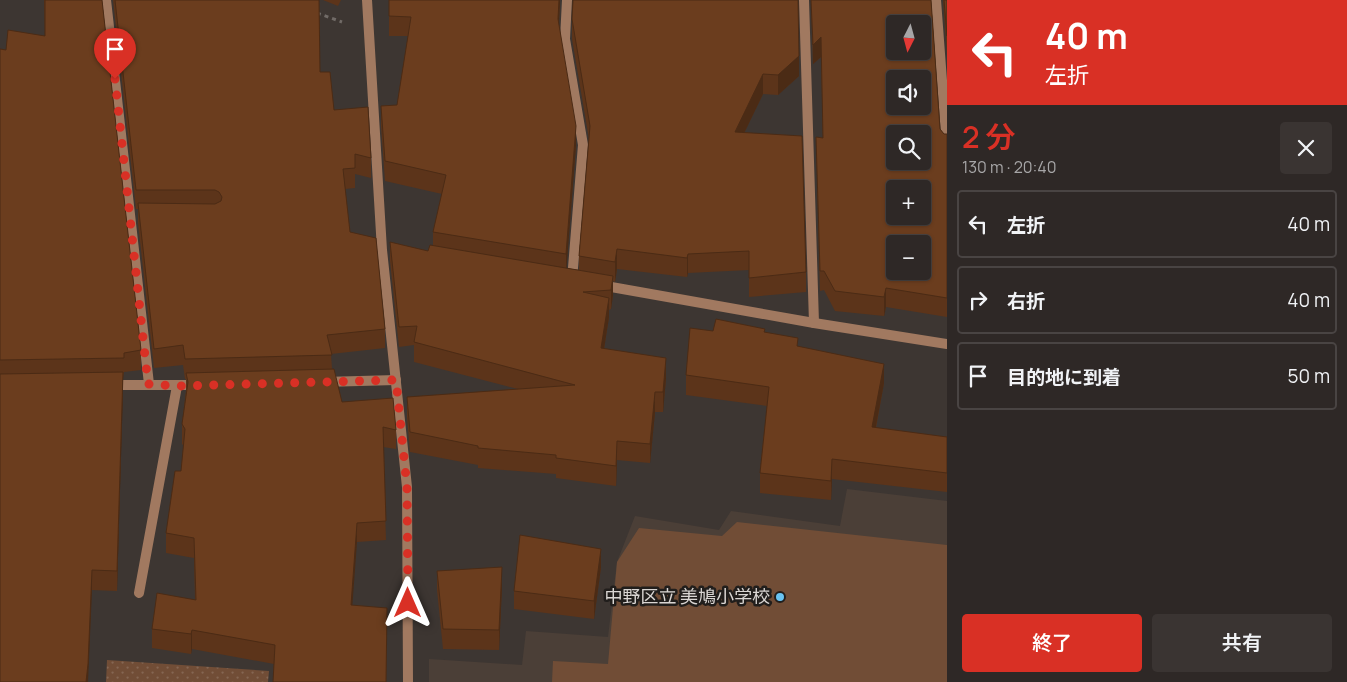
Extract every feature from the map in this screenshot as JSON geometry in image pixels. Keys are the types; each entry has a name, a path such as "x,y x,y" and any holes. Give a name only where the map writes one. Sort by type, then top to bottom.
{"street":[{"path":"106,0 135,216 148,384"},
{"path":"367,0 396,380 407,487 408,682"},
{"path":"567,0 565,39 583,145 577,281 814,323 947,344"},
{"path":"804,0 814,323"},
{"path":"936,0 947,148"},
{"path":"317,382 396,380"},
{"path":"99,385 207,385"},
{"path":"140,594 178,386"}],"path":[{"path":"315,13 369,32"}],"shaded area":[{"name":"中野区立 美鳩小学校","path":"847,489 947,501 947,682 429,682 429,659 522,665 526,631 608,637 617,562 635,516 719,530 731,511 840,526"},
{"name":"中野区立 美鳩小学校","path":"737,522 947,545 947,682 552,682 553,661 608,664 617,562 639,528 722,536"},
{"path":"107,660 269,671 268,682 106,682"}],"building":[{"path":"45,0 102,0 141,350 124,353 124,358 0,360 0,49 6,50 8,30 45,36"},
{"path":"115,0 319,0 320,72 330,72 334,110 368,107 371,158 355,154 355,168 343,169 350,232 376,238 385,329 327,335 332,355 185,359 183,345 154,349 138,203 215,204 221,201 222,197 215,190 136,190"},
{"path":"389,0 559,0 558,19 576,126 566,254 433,232 446,175 385,161 381,106 397,105 411,17 389,16"},
{"path":"573,0 798,0 799,56 778,75 763,74 735,132 802,136 806,272 749,278 749,251 688,254 687,258 617,249 615,262 579,256 590,126 572,19"},
{"path":"811,0 931,0 940,129 944,134 947,134 947,298 886,288 884,297 835,291 824,271 820,271 816,137 823,138 821,37 813,45"},
{"path":"944,0 947,0 947,36"},
{"path":"390,242 428,251 430,245 613,276 611,290 583,292 609,298 601,348 666,358 663,392 655,392 650,444 617,441 616,466 556,458 556,455 478,448 478,446 410,432 407,397 575,385 414,342 417,326 399,327"},
{"path":"716,319 765,329 764,332 798,338 797,346 884,364 872,427 947,437 947,473 832,459 831,481 760,473 769,387 686,375 690,328 713,331"},
{"path":"334,369 342,402 393,398 396,430 383,427 386,521 357,523 351,605 387,608 386,682 273,682 275,645 192,630 191,634 152,629 157,593 196,600 194,538 166,533 175,471 181,471 185,429 182,424 188,382 186,373"},
{"path":"123,372 117,571 92,570 86,682 0,682 0,374"},
{"path":"520,535 601,549 594,601 514,591"},
{"path":"502,567 499,630 443,629 437,571"}],"place":[{"name":"中野区立 美鳩小学校","path":"780,597"}],"route":[{"path":"115,79 148,384 178,386 396,380 407,487 408,603"}]}
